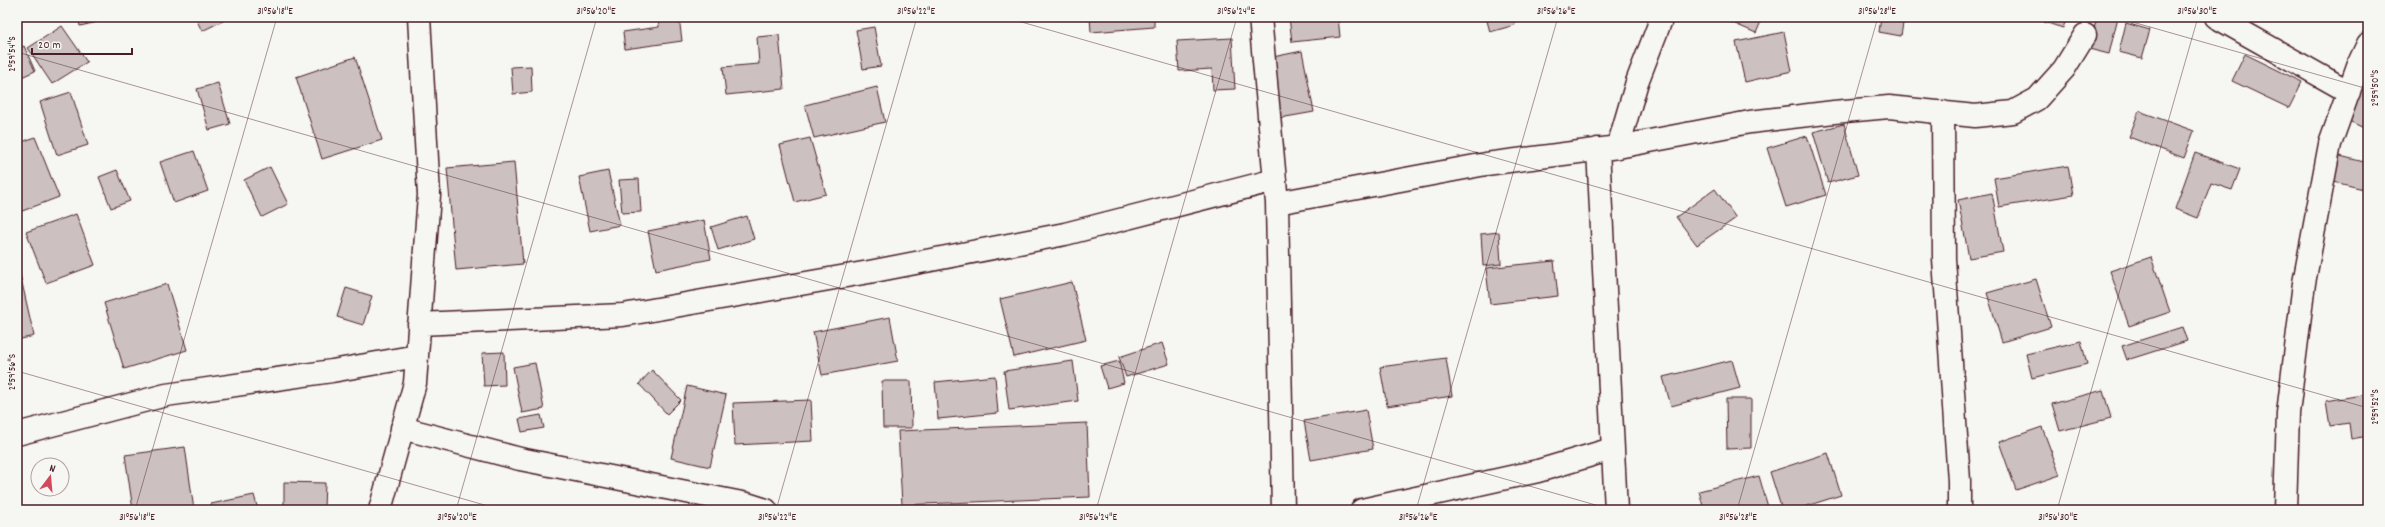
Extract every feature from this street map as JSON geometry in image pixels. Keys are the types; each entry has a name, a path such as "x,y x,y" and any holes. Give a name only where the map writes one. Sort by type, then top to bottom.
{"street":[{"path":"380,510 415,383 429,195 419,17"},
{"path":"1260,17 1277,203 1283,510"},
{"path":"1616,510 1612,449 1608,148 1637,82 1662,17"},
{"path":"2216,17 2349,92"},
{"path":"1277,203 1486,164 1608,148 1750,122 1889,107 1975,116 2013,112 2037,99 2064,69 2085,35"},
{"path":"2285,510 2288,413 2304,283 2330,144 2368,44"},
{"path":"1944,112 1944,259 1959,481 1959,510"},
{"path":"419,324 623,315 869,272 1065,234 1275,180"},
{"path":"17,434 166,395 332,372 417,356"},
{"path":"402,428 520,459 747,504 766,510"},
{"path":"1362,510 1538,471 1612,449"}],"building":[{"path":"78,17 119,17 80,26"},
{"path":"195,17 231,17 202,31"},
{"path":"658,17 679,17 682,41 625,49 623,32 659,27"},
{"path":"1090,17 1154,17 1154,27 1091,32"},
{"path":"1289,17 1338,17 1340,37 1292,42"},
{"path":"1486,17 1513,17 1515,25 1490,32"},
{"path":"1719,17 1763,17 1756,33"},
{"path":"1881,17 1904,17 1901,36 1879,32"},
{"path":"2046,17 2067,17 2063,28 2044,22"},
{"path":"2097,17 2118,17 2109,54 2089,49"},
{"path":"2126,23 2150,30 2142,58 2119,52"},
{"path":"62,26 87,62 52,84 28,48"},
{"path":"874,27 881,66 863,69 856,30"},
{"path":"1784,32 1792,71 1745,82 1736,42"},
{"path":"779,35 784,89 726,95 723,67 759,64 757,37"},
{"path":"1232,38 1235,89 1213,90 1212,69 1179,71 1177,41"},
{"path":"24,46 35,71 17,79 17,49"},
{"path":"1302,51 1314,112 1280,118 1268,58"},
{"path":"2245,54 2302,82 2289,108 2232,81"},
{"path":"355,57 382,140 322,159 296,77"},
{"path":"531,66 532,92 513,94 511,67"},
{"path":"2367,79 2368,80 2368,130 2347,120"},
{"path":"218,83 230,124 209,130 197,89"},
{"path":"877,87 885,122 814,138 805,105"},
{"path":"71,92 88,145 57,155 40,102"},
{"path":"2139,111 2194,131 2184,158 2129,137"},
{"path":"1844,124 1858,175 1828,183 1813,132"},
{"path":"1807,136 1826,195 1786,207 1767,148"},
{"path":"35,137 59,197 17,213 17,144"},
{"path":"810,138 826,194 795,202 780,145"},
{"path":"194,151 208,191 174,203 160,162"},
{"path":"2195,153 2240,169 2232,190 2211,183 2198,218 2175,209"},
{"path":"2340,156 2368,163 2368,190 2334,182"},
{"path":"514,162 523,264 456,270 447,168"},
{"path":"2068,166 2073,195 1999,207 1994,178"},
{"path":"270,167 288,204 262,217 244,180"},
{"path":"117,170 130,201 111,208 99,177"},
{"path":"608,171 620,225 590,231 579,177"},
{"path":"639,179 641,212 622,213 619,180"},
{"path":"1715,189 1736,218 1697,245 1676,217"},
{"path":"1992,193 2003,252 1969,258 1958,200"},
{"path":"76,214 95,265 46,283 26,232"},
{"path":"747,216 754,239 718,250 711,227"},
{"path":"704,220 711,259 656,270 648,231"},
{"path":"1499,232 1501,264 1483,266 1481,234"},
{"path":"2151,257 2170,312 2129,326 2110,271"},
{"path":"1554,261 1558,296 1490,304 1486,268"},
{"path":"20,274 34,336 17,340 17,275"},
{"path":"2036,279 2051,327 2002,342 1987,293"},
{"path":"1072,282 1086,340 1014,357 1000,299"},
{"path":"167,284 187,350 124,369 104,303"},
{"path":"346,288 372,296 363,325 337,317"},
{"path":"890,317 898,361 822,375 813,332"},
{"path":"2182,327 2187,341 2127,360 2122,346"},
{"path":"2081,341 2087,364 2032,378 2026,354"},
{"path":"1162,343 1169,364 1126,377 1119,357"},
{"path":"504,352 505,385 484,386 482,353"},
{"path":"1446,358 1452,396 1387,406 1380,367"},
{"path":"1732,360 1740,388 1671,406 1663,377"},
{"path":"1073,361 1078,401 1009,410 1004,371"},
{"path":"1119,361 1124,383 1107,388 1100,366"},
{"path":"535,363 544,409 522,413 513,367"},
{"path":"652,370 681,400 667,414 639,384"},
{"path":"995,376 998,413 938,419 935,382"},
{"path":"882,381 911,381 912,428 883,428"},
{"path":"687,386 726,395 710,467 671,458"},
{"path":"2103,390 2111,418 2060,431 2052,404"},
{"path":"2368,394 2368,436 2351,439 2349,423 2330,426 2326,401"},
{"path":"1726,399 1751,399 1751,448 1727,449"},
{"path":"811,400 813,441 735,445 733,403"},
{"path":"1366,410 1373,449 1311,460 1304,421"},
{"path":"541,415 544,428 522,432 519,419"},
{"path":"1087,423 1090,497 902,505 898,431"},
{"path":"2042,427 2060,475 2016,490 1999,442"},
{"path":"185,447 194,510 133,510 125,455"},
{"path":"1828,453 1841,495 1794,510 1782,510 1770,472"},
{"path":"1759,476 1768,507 1755,510 1704,510 1699,491"},
{"path":"284,482 325,483 324,508 284,508"},
{"path":"254,495 258,510 212,510 211,504"}]}
